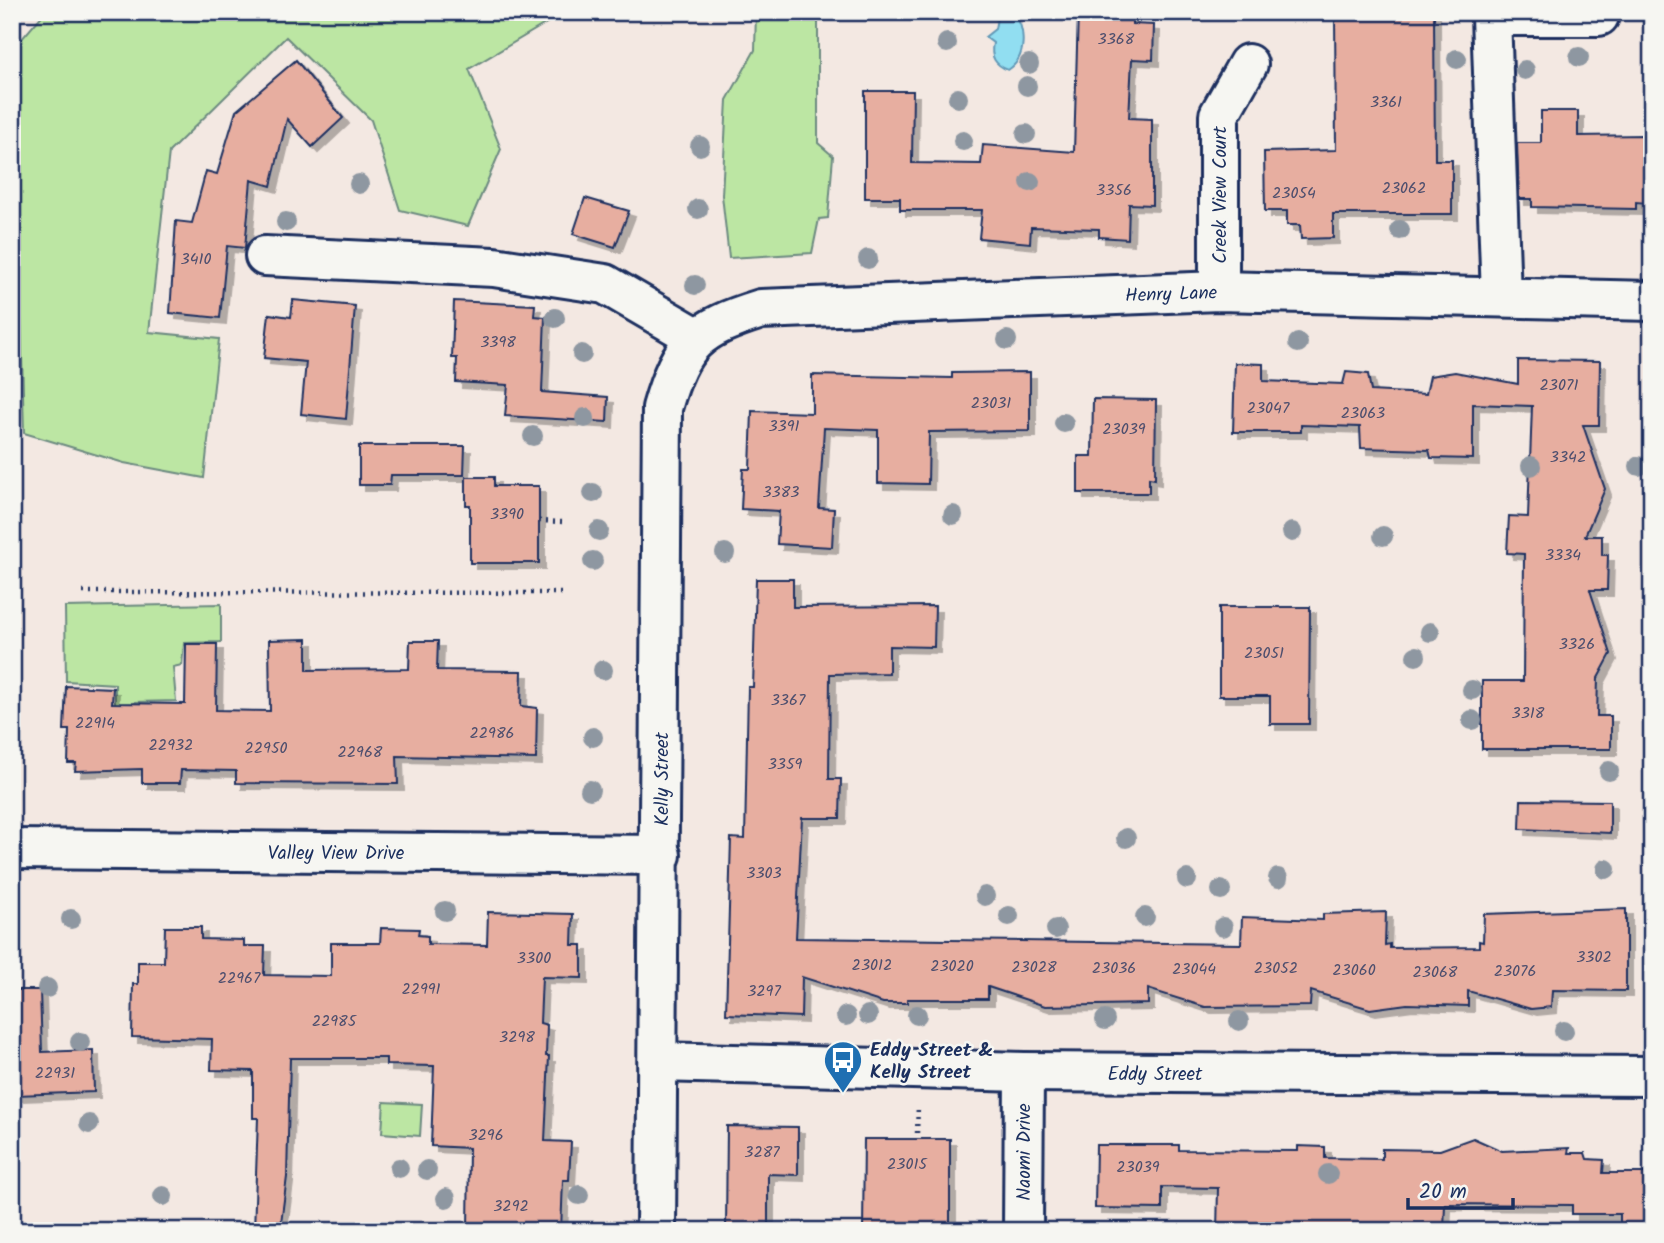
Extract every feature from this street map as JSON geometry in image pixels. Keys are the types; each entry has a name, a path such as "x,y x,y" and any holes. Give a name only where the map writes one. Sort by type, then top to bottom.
{"street":[{"path":"1501,297 1491,16 1599,16"},
{"name":"Creek View Court","path":"1219,291 1219,116 1248,64"},
{"path":"265,256 494,267 605,284 696,337"},
{"name":"Henry Lane","path":"696,337 723,321 761,309 1219,291 1652,300"},
{"name":"Kelly Street","path":"656,1231 661,855 662,408 673,369 696,337"},
{"name":"Valley View Drive","path":"12,849 661,855"},
{"name":"Eddy Street","path":"658,1062 1024,1073 1652,1076"},
{"name":"Naomi Drive","path":"1023,1231 1024,1073"}],"path":[{"path":"539,521 563,522"},
{"path":"83,592 563,593"},
{"path":"917,1133 918,1103"}],"green space":[{"path":"45,12 565,12 469,69 501,149 468,226 400,210 371,120 286,37 169,152 149,332 219,339 204,478 124,463 24,433 14,48"},
{"path":"756,12 818,12 818,143 833,156 828,218 819,219 812,253 729,258 722,195 727,100 755,50"},
{"path":"221,604 221,642 184,643 182,665 173,667 176,701 135,702 135,715 115,705 115,684 66,681 65,607"},
{"path":"384,1102 422,1104 420,1136 382,1133"}],"water":[{"path":"998,12 1014,13 1021,27 1023,43 1019,58 1008,70 994,60 993,43 985,37 995,29"}],"building":[{"path":"1078,12 1132,12 1132,24 1154,25 1153,60 1132,59 1129,118 1152,119 1152,205 1129,204 1128,239 1099,237 1099,229 1031,227 1030,243 979,238 982,210 900,210 900,198 865,198 865,91 913,91 912,163 981,164 983,145 1074,152"},
{"path":"1335,12 1434,12 1435,160 1452,160 1452,214 1333,214 1333,238 1301,239 1300,225 1287,225 1287,211 1265,211 1264,152 1336,150"},
{"path":"296,60 343,118 312,147 287,119 271,186 251,180 245,248 227,246 220,318 170,313 176,221 192,223 206,171 217,174 236,111"},
{"path":"1541,111 1578,111 1578,136 1645,135 1647,203 1636,202 1636,209 1532,207 1532,199 1519,199 1517,143 1541,143"},
{"path":"585,198 629,211 615,247 573,234"},
{"path":"293,300 355,306 346,419 301,414 306,362 264,358 269,314 291,317"},
{"path":"454,301 535,305 534,316 545,317 542,392 608,397 607,422 505,416 508,385 456,382 457,358 452,358"},
{"path":"1518,360 1600,361 1599,425 1583,425 1605,489 1585,536 1602,536 1602,555 1608,555 1607,590 1590,590 1611,654 1598,678 1597,716 1611,716 1611,749 1482,749 1482,681 1523,681 1524,554 1507,553 1509,516 1528,517 1532,406 1473,404 1473,459 1431,458 1429,450 1361,448 1360,427 1301,425 1301,432 1233,432 1235,363 1263,364 1263,381 1343,384 1346,372 1368,374 1371,391 1426,394 1430,376 1455,372 1518,384"},
{"path":"1030,372 1030,431 929,432 928,484 878,483 878,430 824,428 819,508 834,509 832,547 777,544 779,511 741,509 743,469 750,469 752,411 812,413 812,375 952,378 952,373"},
{"path":"1093,399 1156,400 1155,479 1149,478 1149,493 1078,493 1078,456 1092,456"},
{"path":"359,446 465,446 464,475 391,475 390,485 359,485"},
{"path":"466,477 494,477 494,486 539,486 539,563 470,563 470,505 466,505"},
{"path":"756,579 793,579 793,607 935,606 934,647 889,646 889,673 830,674 829,779 841,779 840,818 802,818 796,938 1241,944 1242,917 1323,920 1323,914 1386,912 1385,945 1390,944 1390,948 1479,947 1479,941 1483,942 1484,914 1626,909 1626,991 1552,990 1551,1007 1531,1009 1468,991 1468,1006 1407,1004 1370,1009 1311,991 1310,1006 1205,1007 1148,989 1148,1004 1045,1006 988,987 988,999 907,999 907,1003 883,1003 802,977 801,1017 726,1014 731,838 745,839 748,687 753,687"},
{"path":"1219,607 1310,607 1309,724 1270,724 1270,696 1219,696"},
{"path":"307,639 307,670 409,669 410,641 438,641 437,670 522,671 521,706 537,708 536,759 397,756 398,784 236,783 236,771 181,770 180,783 142,783 142,769 75,771 76,763 68,763 69,730 64,730 66,686 113,688 112,703 185,704 186,644 217,644 216,710 270,711 269,640"},
{"path":"1521,800 1610,801 1610,833 1520,829"},
{"path":"488,912 573,914 572,945 582,945 582,978 542,977 540,1023 547,1025 546,1056 549,1056 545,1141 571,1142 569,1180 563,1180 561,1231 468,1231 469,1148 431,1146 434,1066 386,1065 386,1058 290,1058 287,1177 280,1231 254,1231 258,1118 253,1118 253,1071 211,1070 212,1039 132,1037 133,984 138,984 138,962 164,962 165,927 201,927 201,939 244,940 244,946 265,946 264,975 331,976 331,943 380,943 381,928 419,929 418,935 428,936 428,944 487,945"},
{"path":"14,990 40,990 42,1052 93,1050 94,1092 17,1095"},
{"path":"727,1126 798,1127 798,1175 768,1174 768,1231 726,1231"},
{"path":"1473,1138 1502,1151 1569,1148 1568,1153 1585,1153 1587,1159 1604,1160 1603,1173 1652,1173 1652,1231 1620,1231 1620,1214 1572,1214 1572,1205 1445,1204 1444,1231 1217,1231 1218,1188 1162,1187 1162,1209 1095,1208 1096,1145 1179,1145 1179,1150 1298,1151 1298,1146 1325,1147 1325,1158 1382,1159 1382,1149 1440,1150"},
{"path":"864,1139 950,1139 950,1231 863,1231"}],"place":[{"name":"Eddy Street & Kelly Street","path":"843,1094"}]}
